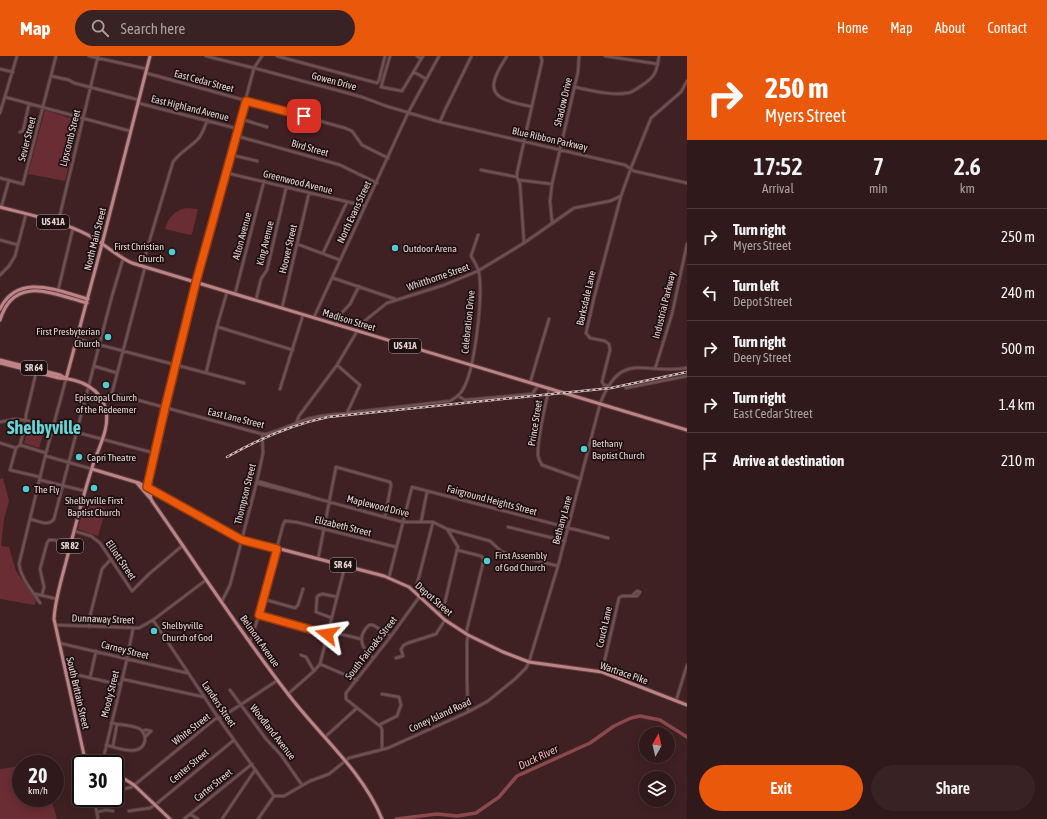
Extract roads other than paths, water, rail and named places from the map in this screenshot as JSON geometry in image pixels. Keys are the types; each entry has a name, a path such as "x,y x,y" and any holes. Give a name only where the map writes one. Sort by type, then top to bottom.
{"main road":[{"name":"North Main Street","path":"66,379 78,339 150,56"},
{"name":"US 41A","path":"0,208 74,228 95,238 102,244"},
{"name":"Madison Street","path":"102,244 123,259 144,267 687,430"},
{"path":"0,308 4,301 13,293 27,287 41,287 87,301"},
{"path":"0,320 5,306 10,300 20,293 37,290 57,293"},
{"name":"SR 64","path":"0,360 12,365"},
{"name":"SR 64","path":"0,363 36,371 89,386"},
{"path":"89,386 101,399 107,419 102,440 92,469"},
{"name":"SR 64","path":"92,469 136,482 147,487"},
{"name":"SR 82","path":"54,625 54,613 57,599 74,531 92,469"},
{"path":"136,482 150,498 154,491"},
{"name":"Depot Street","path":"147,487 242,540 389,577 402,583 415,592 445,620 467,634 503,652 529,662"},
{"name":"Belmont Avenue","path":"147,487 146,490 150,498 250,642 307,719 354,771 371,796 382,819"},
{"name":"South Brittain Street","path":"54,625 84,755"},
{"name":"Wartrace Pike","path":"529,662 602,672 687,705"},
{"path":"124,779 134,785 170,819"}],"street":[{"path":"0,113 17,56"},
{"name":"Sevier Street","path":"9,180 23,184 56,56"},
{"path":"90,56 146,69"},
{"name":"Gowen Drive","path":"206,56 362,96 408,113"},
{"path":"147,487 196,282 232,155 254,68 262,56"},
{"path":"276,56 377,82 385,56"},
{"path":"390,56 381,87 402,91 422,57 416,56"},
{"name":"North Evans Street","path":"314,318 408,113 439,56"},
{"path":"507,56 494,79 495,91 504,99 532,107"},
{"path":"524,243 520,184 517,177 542,61 541,56"},
{"name":"Shadow Drive","path":"552,222 550,201 552,184 574,87 579,56"},
{"path":"605,56 658,64"},
{"path":"574,87 623,94 632,92 652,78 655,74 659,56"},
{"name":"Lipscomb Street","path":"58,223 97,57"},
{"path":"440,122 471,57"},
{"path":"0,68 13,72"},
{"path":"414,72 426,80"},
{"name":"East Cedar Street","path":"146,73 345,128 352,131 362,145 388,158"},
{"name":"East Highland Avenue","path":"51,76 69,80 74,83 138,102 238,129"},
{"path":"621,196 651,118 681,92 687,81"},
{"path":"5,97 130,131"},
{"path":"20,132 23,131 29,104"},
{"name":"Blue Ribbon Parkway","path":"408,113 440,122 625,165 634,170 687,183"},
{"path":"241,118 266,127"},
{"path":"101,399 112,393 144,267 173,162 198,138 203,131 207,120"},
{"name":"Bird Street","path":"237,136 340,165 377,182"},
{"path":"232,155 257,161"},
{"path":"481,170 517,177"},
{"name":"Greenwood Avenue","path":"227,173 365,206"},
{"path":"0,178 9,180 0,208"},
{"path":"519,181 552,184"},
{"name":"Alton Avenue","path":"234,294 264,182"},
{"name":"King Avenue","path":"256,300 261,279 267,270 286,188"},
{"name":"Hoover Street","path":"282,308 309,193"},
{"name":"Whitthorne Street","path":"296,424 299,416 337,365 367,318 386,303 444,285 478,271 524,243 574,208 612,200 621,196"},
{"name":"Barksdale Lane","path":"608,386 604,385 602,382 610,346 605,341 590,338 586,333 621,196"},
{"path":"612,200 619,204"},
{"path":"323,253 347,202"},
{"path":"0,275 9,266 15,256 26,214"},
{"path":"57,293 74,228"},
{"name":"Celebration Drive","path":"471,366 477,328 480,291 478,271 472,256 478,235"},
{"path":"0,240 18,245"},
{"path":"297,244 340,260"},
{"name":"Industrial Parkway","path":"655,369 672,314 687,244"},
{"path":"30,519 46,524 51,522 55,515 116,279 123,259"},
{"path":"332,278 396,299"},
{"path":"336,325 339,316 350,304 359,286"},
{"path":"206,373 227,292"},
{"path":"280,389 303,315"},
{"path":"530,383 549,319"},
{"path":"217,326 293,350"},
{"path":"78,339 244,383"},
{"path":"337,365 360,385 347,413"},
{"path":"94,366 117,373"},
{"path":"458,396 466,385 471,366"},
{"path":"600,404 608,386 618,374 626,369 636,367 655,369 687,368"},
{"path":"36,371 20,445 16,448 10,470 85,491"},
{"path":"626,388 687,376"},
{"name":"North Main Street","path":"40,603 24,579 20,571 19,564 66,379"},
{"name":"East Lane Street","path":"112,393 262,434 267,434 321,416 445,402 458,396 465,400 532,394 538,386"},
{"name":"Prince Street","path":"549,389 541,432 538,455 539,461 542,465 581,479"},
{"name":"Bethany Lane","path":"529,662 565,542 600,404"},
{"path":"0,422 12,419 25,420 155,453"},
{"name":"Thompson Street","path":"222,601 230,585 263,453 262,434"},
{"path":"0,443 16,448"},
{"path":"20,445 46,453"},
{"path":"46,456 92,469"},
{"path":"318,559 336,467 390,482 391,485 385,517"},
{"name":"Maplewood Drive","path":"256,482 403,522 433,522 447,529 490,541 505,553 558,566"},
{"name":"Fairground Heights Street","path":"403,522 412,487 608,538"},
{"path":"421,522 428,491"},
{"name":"Elizabeth Street","path":"277,549 285,521 396,547"},
{"path":"389,577 403,522"},
{"path":"415,592 433,522"},
{"path":"508,527 565,542"},
{"path":"439,615 445,602 458,550 458,547 447,529"},
{"name":"Elliott Street","path":"74,531 95,538 132,591 183,546"},
{"path":"42,596 44,588 40,570 47,543 49,540 54,540 71,544"},
{"path":"250,642 277,549"},
{"path":"458,550 481,556 484,559 467,634 468,712"},
{"path":"89,627 90,616 102,569 103,566 111,560"},
{"path":"288,694 320,664 345,566"},
{"name":"Dunnaway Street","path":"54,625 133,628 142,627 207,579"},
{"path":"263,599 295,608 298,605 303,589"},
{"path":"34,594 57,599"},
{"path":"332,618 316,612 317,597 319,594 323,594 337,597"},
{"name":"South Fairoaks Street","path":"357,708 346,699 346,694 420,596"},
{"name":"Couch Lane","path":"602,672 619,598 622,596 632,596"},
{"path":"259,615 328,633 361,639"},
{"name":"Landers Street","path":"153,620 219,719 274,796"},
{"path":"396,658 403,656 402,649 404,645 433,636 445,620"},
{"path":"374,658 366,653 361,639 366,627 370,625 391,636"},
{"name":"Moody Street","path":"104,755 133,628"},
{"name":"Carney Street","path":"58,643 188,673"},
{"path":"90,678 96,651"},
{"path":"301,655 306,656 314,671"},
{"name":"Coney Island Road","path":"274,796 284,796 302,785 329,774 349,758 382,749 468,712 488,701 516,679 526,668 529,662"},
{"path":"320,664 357,680"},
{"path":"676,701 687,665"},
{"path":"65,672 121,685"},
{"path":"122,679 205,697"},
{"name":"White Street","path":"124,789 134,785 215,719 219,719 278,680"},
{"name":"Woodland Avenue","path":"230,690 266,739 281,755 302,785"},
{"path":"379,725 397,716 401,705 399,698 382,694"},
{"path":"324,738 357,708 379,725 382,730 382,749"},
{"path":"112,723 138,728 142,731 145,737"},
{"path":"113,746 117,724"},
{"path":"106,745 133,751 138,750 143,745 145,737 151,731 142,731"},
{"name":"Center Street","path":"155,805 234,740"},
{"name":"Carter Street","path":"184,819 252,764"},
{"path":"222,819 256,770"},
{"path":"258,819 274,796"},
{"path":"130,811 150,808 155,805"},
{"path":"96,807 98,819"},
{"path":"97,812 106,810 112,811"},
{"path":"190,814 198,819"}],"waterway":[{"name":"Duck River","path":"396,819 437,814 457,816 476,813 499,797 517,776 590,743 614,726 631,718 640,716 660,720 687,737"}],"railway":[{"path":"227,457 276,433 328,417 611,388 687,372"}],"place":[{"name":"Outdoor Arena","path":"395,248"},
{"name":"First Christian Church","path":"172,252"},
{"name":"First Presbyterian Church","path":"108,337"},
{"name":"Episcopal Church of the Redeemer","path":"106,385"},
{"name":"Bethany Baptist Church","path":"584,449"},
{"name":"Capri Theatre","path":"79,457"},
{"name":"Shelbyville First Baptist Church","path":"94,488"},
{"name":"The Fly","path":"26,489"},
{"name":"First Assembly of God Church","path":"487,561"},
{"name":"Shelbyville Church of God","path":"154,631"}],"district":[{"name":"Shelbyville","path":"44,427"}]}
